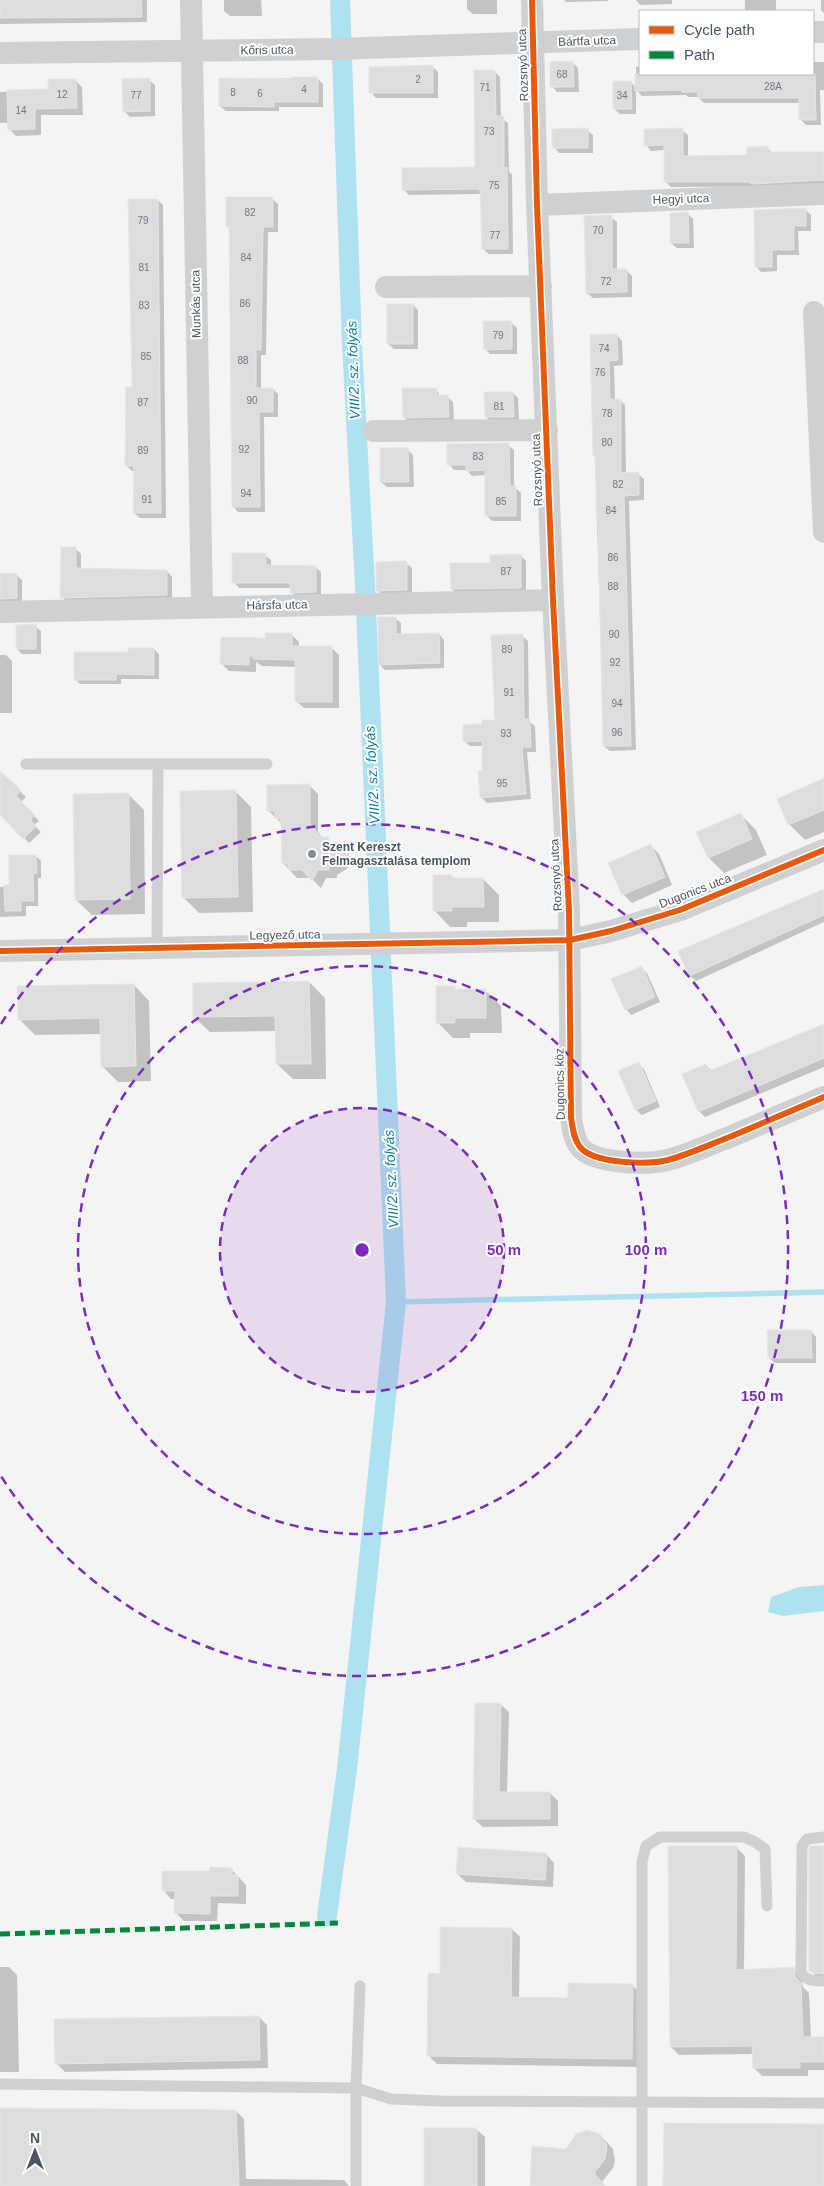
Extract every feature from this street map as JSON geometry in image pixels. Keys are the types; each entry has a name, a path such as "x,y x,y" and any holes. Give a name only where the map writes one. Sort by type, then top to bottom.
{"street":[{"name":"Munkás utca","path":"191,0 202,607"},
{"name":"Rozsnyó utca","path":"532,0 546,430 570,940"},
{"name":"Bártfa utca","path":"533,43 639,39"},
{"name":"Kőris utca","path":"0,53 343,49 533,43"},
{"name":"Hegyi utca","path":"538,205 824,194"},
{"path":"386,287 541,286"},
{"path":"814,312 824,532"},
{"name":"Rozsnyó utca","path":"374,431 546,430"},
{"name":"Hársfa utca","path":"0,612 553,600"},
{"name":"Dugonics utca","path":"570,940 611,931 680,910 824,850"},
{"name":"Legyező utca","path":"0,952 570,940"},
{"name":"Dugonics köz","path":"570,940 571,1118 573,1135 579,1146 587,1154 620,1161 666,1160 711,1144 824,1097"}],"lane":[{"path":"26,764 267,764"},
{"path":"157,949 158,764"},
{"path":"642,2186 642,1862 646,1846 660,1837 744,1837 755,1842 765,1849 767,1906"},
{"path":"824,1837 807,1839 802,1846 801,1973 804,1978 812,1981 824,1981"},
{"path":"356,2186 356,2088 360,1986"},
{"path":"0,2084 356,2088 390,2100 824,2103"}],"water":[{"path":"824,1585 824,1611 783,1616 768,1612 771,1597 799,1587"}],"building":[{"path":"0,0 141,0 142,17 0,18"},
{"path":"573,61 574,87 550,87 550,62"},
{"path":"433,65 433,93 369,93 369,67"},
{"path":"474,70 495,70 496,116 504,116 504,168 507,167 508,249 482,249 480,189 402,190 402,168 475,167"},
{"path":"635,74 815,74 816,120 799,120 799,98 698,98 697,92 682,92 682,90 635,91"},
{"path":"291,77 318,77 318,102 274,102 274,107 219,106 219,78 291,79"},
{"path":"150,78 150,111 123,112 122,79"},
{"path":"48,79 76,79 77,108 35,109 35,129 8,130 7,90 48,89"},
{"path":"613,81 631,81 632,109 613,109"},
{"path":"588,128 588,148 552,148 552,129"},
{"path":"683,128 683,156 747,155 747,147 768,146 768,152 824,152 824,180 753,184 748,182 664,182 664,145 644,146 644,129"},
{"path":"226,197 273,197 273,227 263,227 261,350 256,350 256,388 273,388 273,412 259,412 260,507 232,507 229,227 226,227"},
{"path":"128,199 158,199 161,513 133,513 134,466 125,466 126,387 132,387"},
{"path":"806,208 806,226 794,226 794,250 772,250 772,267 755,267 754,210"},
{"path":"688,212 689,243 670,243 670,213"},
{"path":"612,215 612,269 627,269 627,292 586,293 584,216"},
{"path":"387,304 413,304 413,344 387,344"},
{"path":"483,321 512,321 512,349 484,350"},
{"path":"617,334 618,360 609,361 610,399 621,399 621,473 639,472 639,495 624,496 631,746 603,746 598,524 595,456 593,456 590,335"},
{"path":"402,388 436,388 437,395 448,395 449,417 403,418"},
{"path":"484,392 513,392 514,417 485,417"},
{"path":"509,443 510,486 516,486 516,516 485,516 485,470 466,471 466,465 447,465 447,444"},
{"path":"380,448 408,448 409,482 380,482"},
{"path":"61,547 76,547 76,568 167,570 167,595 60,598"},
{"path":"232,553 266,553 266,565 316,566 316,592 290,593 290,583 232,583"},
{"path":"521,554 521,588 451,589 450,563 490,563 490,555"},
{"path":"407,561 407,590 376,591 376,562"},
{"path":"0,573 17,574 17,598 0,599"},
{"path":"378,617 396,617 396,634 439,633 440,663 378,665"},
{"path":"36,624 36,649 16,649 16,625"},
{"path":"265,633 292,633 292,646 332,646 332,702 295,702 295,660 253,659 253,656 249,656 249,665 220,664 221,637 265,638"},
{"path":"523,634 524,719 530,719 531,747 522,747 526,794 480,798 478,771 482,771 482,741 463,742 463,725 482,724 482,720 495,720 491,635"},
{"path":"128,648 154,648 154,675 116,674 116,680 74,680 74,652 128,652"},
{"path":"0,771 21,790 16,796 35,815 30,819 36,826 23,839 0,815"},
{"path":"824,778 824,810 788,825 777,799"},
{"path":"310,784 310,823 320,837 329,837 329,842 349,854 329,866 329,870 318,870 312,881 302,870 288,870 288,864 282,864 281,819 275,819 275,811 267,811 267,785"},
{"path":"236,790 238,897 182,898 180,791"},
{"path":"129,793 130,899 75,900 73,794"},
{"path":"741,813 752,839 708,858 696,832"},
{"path":"651,844 665,877 622,895 608,863"},
{"path":"9,855 36,855 37,873 33,873 34,901 21,901 21,911 5,911 4,885 9,885"},
{"path":"433,875 452,875 452,878 483,878 484,907 452,907 452,911 433,911"},
{"path":"824,889 824,915 689,976 678,951"},
{"path":"642,966 655,997 625,1010 611,979"},
{"path":"309,981 311,1064 276,1064 275,1016 193,1017 193,983"},
{"path":"134,984 136,1066 101,1067 100,1018 18,1020 17,986"},
{"path":"436,986 455,986 455,989 486,989 486,1018 455,1018 455,1023 436,1023"},
{"path":"824,1024 824,1058 698,1112 682,1074 706,1064 709,1071"},
{"path":"639,1062 656,1101 635,1110 618,1071"},
{"path":"767,1330 811,1330 812,1358 768,1358"},
{"path":"475,1703 501,1703 499,1792 550,1792 550,1819 473,1819"},
{"path":"668,1846 737,1846 736,1970 794,1967 795,1977 801,1983 803,2037 824,2037 824,2062 800,2062 800,2068 753,2068 752,2046 670,2047"},
{"path":"811,1846 824,1846 824,1974 813,1973 809,1970 809,1848"},
{"path":"458,1847 547,1853 545,1880 456,1874"},
{"path":"210,1867 232,1868 232,1875 238,1875 238,1896 210,1896 210,1914 174,1913 175,1891 162,1891 162,1871 209,1871"},
{"path":"440,1927 512,1928 511,1997 568,1998 568,1983 633,1984 632,2059 427,2056 428,1973 440,1974"},
{"path":"259,2016 260,2060 55,2064 54,2019"},
{"path":"0,2108 236,2110 239,2186 0,2186"},
{"path":"664,2123 824,2124 824,2186 663,2186"},
{"path":"424,2128 477,2128 477,2186 424,2186"},
{"path":"587,2130 600,2134 607,2146 605,2159 594,2173 605,2186 530,2186 532,2146 566,2149 576,2134"}],"waterway":[{"name":"VIII/2. sz. folyás","path":"327,1916 347,1769 396,1302 365,586 352,345 340,0"},
{"name":"VIII/2. sz. folyás","path":"396,1302 824,1292"}],"marked path":[{"path":"0,1934 338,1923"}],"cycle path":[{"path":"532,0 537,205 553,600 569,911 571,1118 574,1133 580,1147 587,1153 597,1157 621,1162 659,1162 692,1152 824,1097"},
{"path":"0,951 570,940 611,931 680,910 824,850"}],"place":[{"name":"Szent Kereszt Felmagasztalása templom","path":"312,854"}]}
